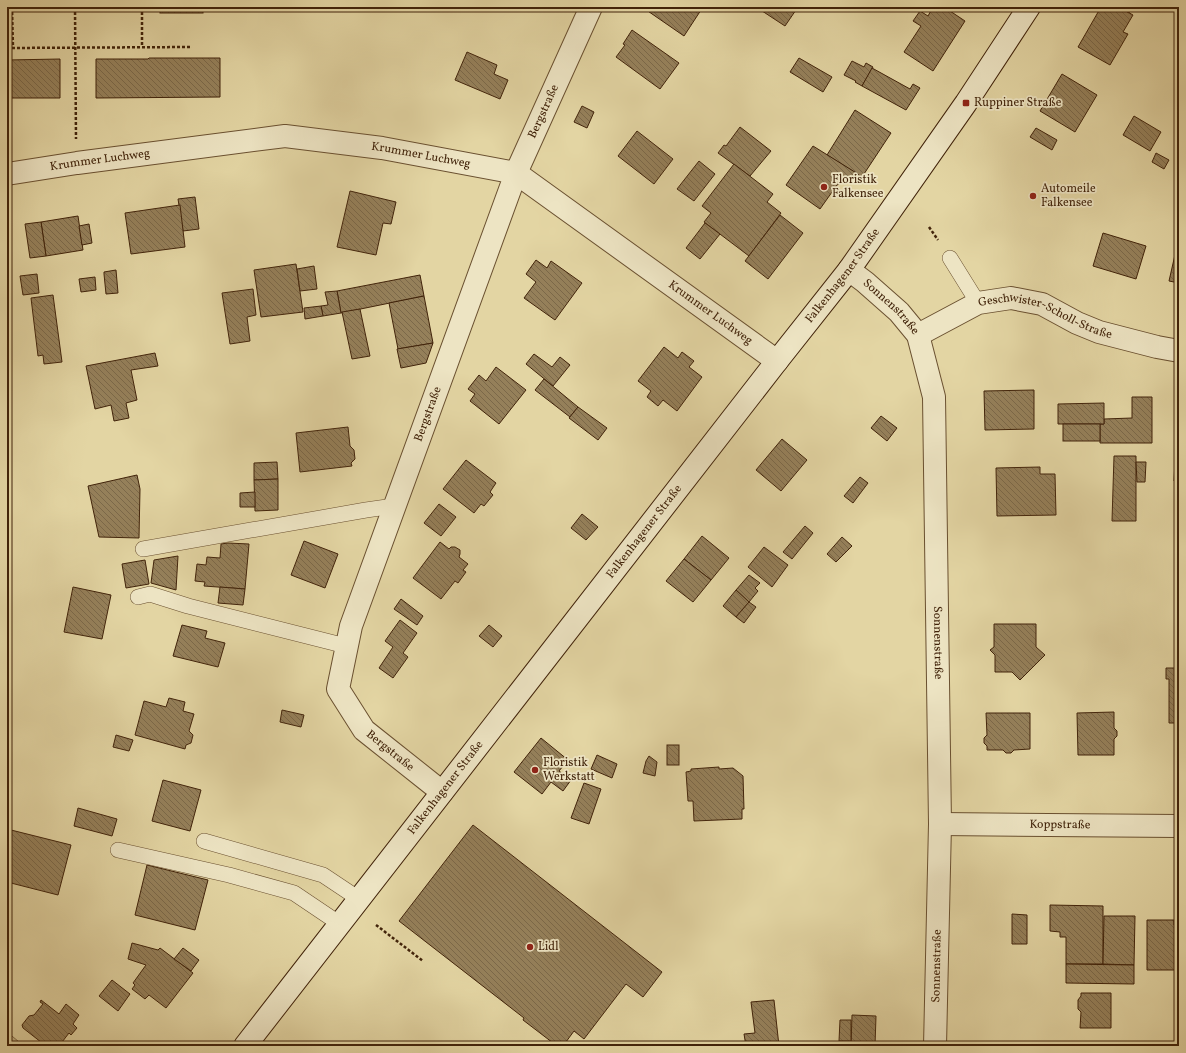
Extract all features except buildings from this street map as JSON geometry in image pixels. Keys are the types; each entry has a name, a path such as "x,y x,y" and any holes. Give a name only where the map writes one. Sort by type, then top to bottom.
{"street":[{"name":"Bergstraße","path":"442,792 364,730 338,689 346,646 351,626 394,506 516,173 591,7"},
{"name":"Falkenhagener Straße","path":"245,1046 849,270 966,103 1029,7"},
{"name":"Krummer Luchweg","path":"7,174 77,163 284,136 382,148 516,173 777,361"},
{"name":"Sonnenstraße","path":"849,270 900,312 918,335 934,397 940,824 935,1046"},
{"name":"Geschwister-Scholl-Straße","path":"918,335 978,303 1010,298 1042,304 1076,324 1099,332 1179,351"},
{"name":"Koppstraße","path":"940,824 1179,826"}],"lane":[{"path":"950,258 978,303"},
{"path":"142,549 394,506"},
{"path":"138,596 150,594 188,606 346,646"},
{"path":"204,841 323,875 359,899"},
{"path":"118,850 229,875 294,893 340,924"}],"path":[{"path":"12,7 13,48"},
{"path":"75,7 77,163"},
{"path":"142,7 142,47"},
{"path":"7,48 192,46"},
{"path":"376,925 423,962"}],"shaded area":[{"path":"7,1032 24,1046 7,1046"}],"place":[{"name":"Ruppiner Straße","path":"966,103"},
{"name":"Floristik Falkensee","path":"824,187"},
{"name":"Automeile Falkensee","path":"1033,196"},
{"name":"Floristik Werkstatt","path":"535,770"},
{"name":"Lidl","path":"530,947"}]}
